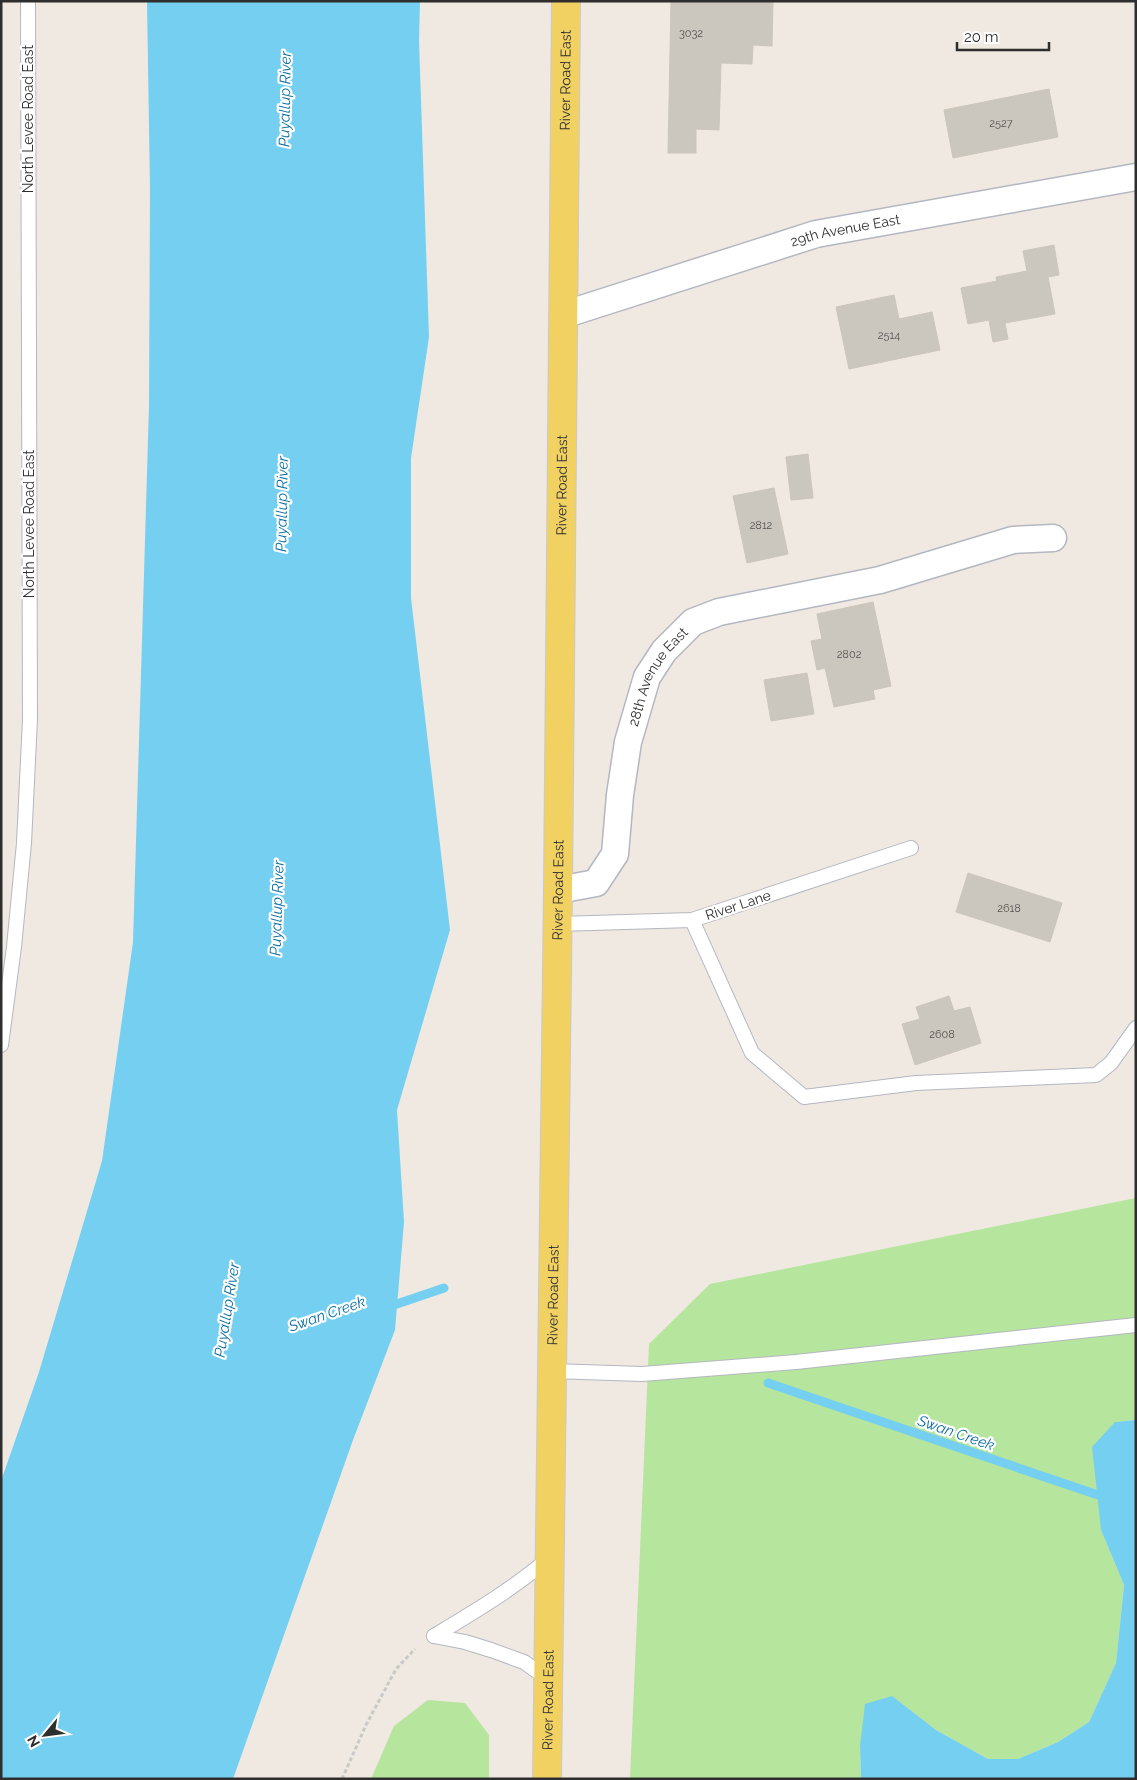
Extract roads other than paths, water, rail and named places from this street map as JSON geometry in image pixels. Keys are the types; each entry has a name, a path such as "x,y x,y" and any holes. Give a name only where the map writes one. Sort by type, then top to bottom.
{"main road":[{"name":"River Road East","path":"547,1779 558,924 566,1"}],"street":[{"name":"29th Avenue East","path":"564,314 816,234 1136,177"},
{"name":"28th Avenue East","path":"558,890 596,883 615,854 620,795 628,742 647,677 664,651 693,622 719,612 880,580 1013,540 1053,538"}],"lane":[{"name":"North Levee Road East","path":"1,1045 14,947 24,843 30,719 28,1"},
{"name":"River Lane","path":"558,924 692,920 911,848"},
{"path":"692,920 752,1053 804,1097 916,1083 1096,1075 1111,1063 1136,1028"},
{"path":"552,1371 642,1374 806,1361 1136,1325"},
{"path":"548,1679 524,1662 465,1642 434,1636 496,1599 550,1558"}],"water":[{"name":"Puyallup River","path":"147,1 420,1 419,41 429,337 411,458 411,598 450,930 397,1110 404,1222 395,1330 353,1440 233,1779 1,1779 1,1481 39,1372 102,1161 133,942 149,406 150,190"},
{"path":"1136,1420 1136,1779 861,1779 860,1746 865,1704 892,1696 936,1730 988,1759 1018,1759 1058,1742 1089,1722 1116,1663 1124,1585 1101,1530 1092,1447 1115,1422"}],"waterway":[{"name":"Swan Creek","path":"388,1307 444,1288"},
{"name":"Swan Creek","path":"768,1383 1107,1498"}]}
